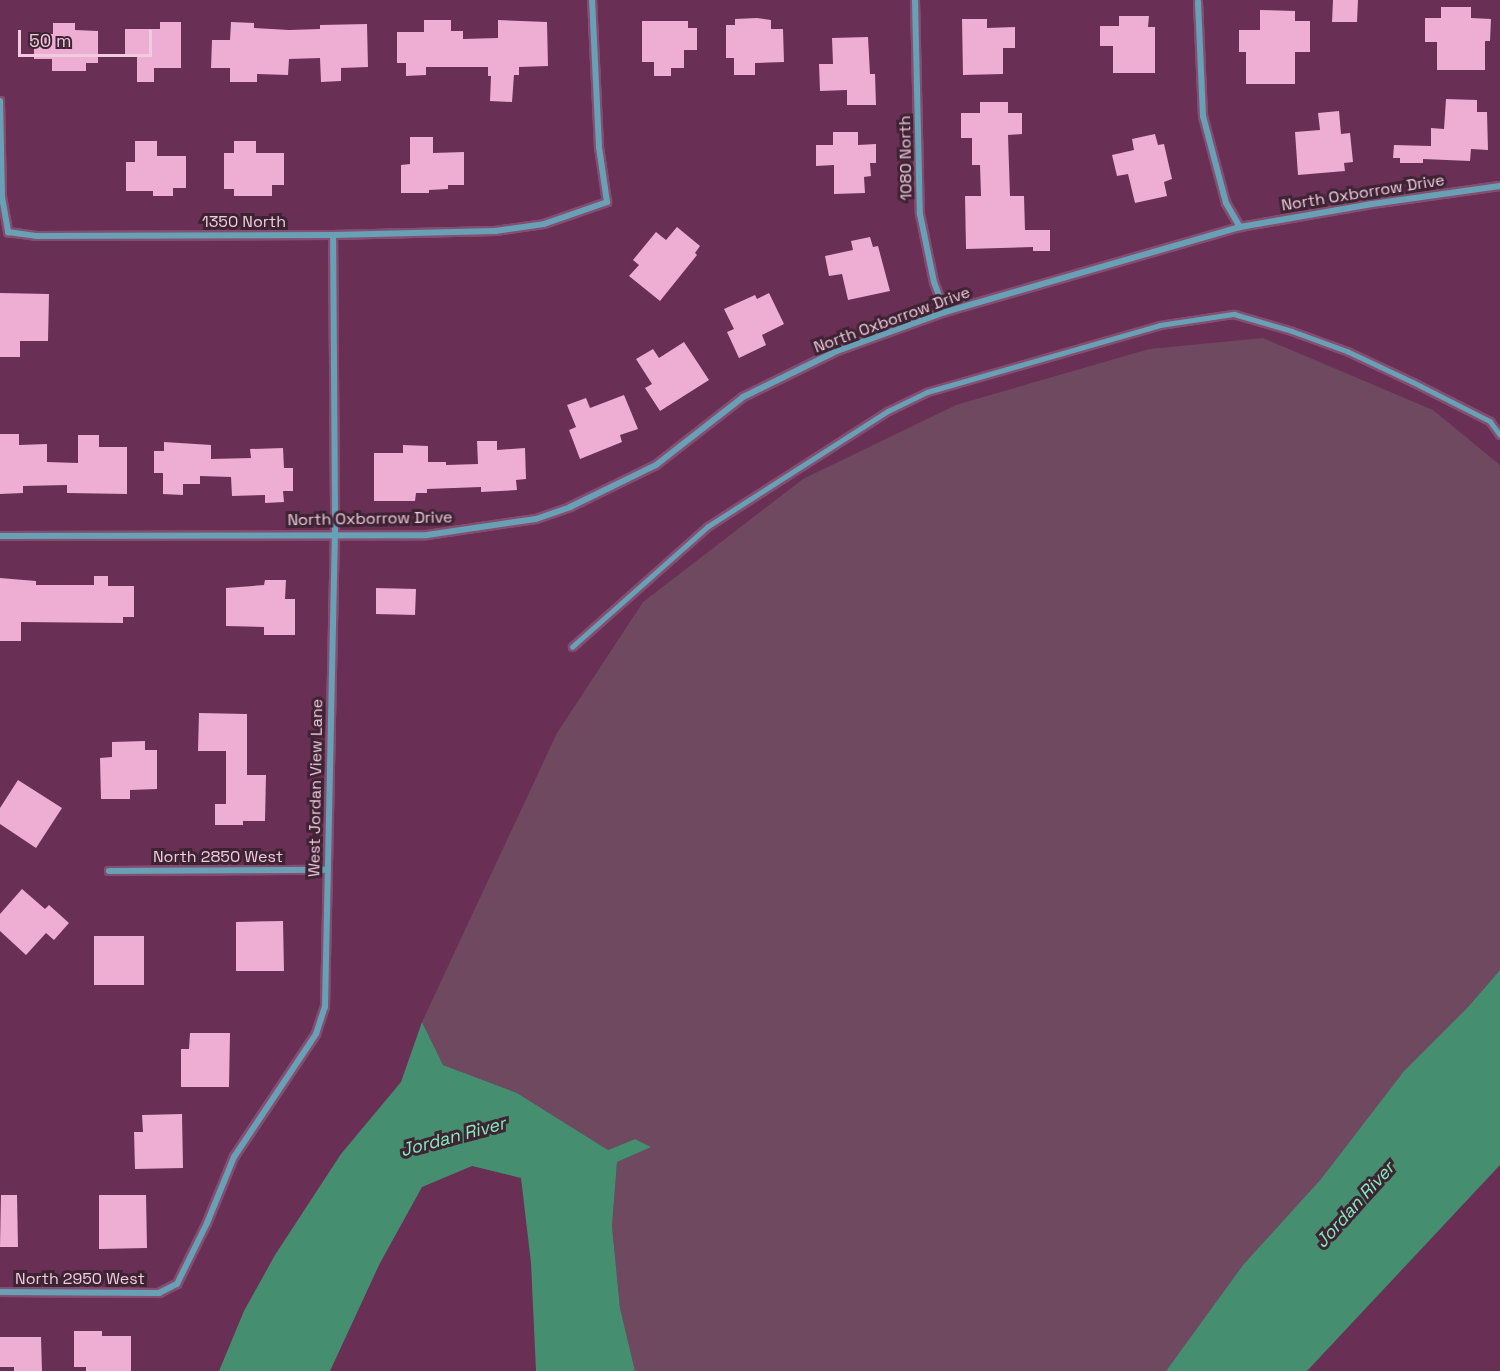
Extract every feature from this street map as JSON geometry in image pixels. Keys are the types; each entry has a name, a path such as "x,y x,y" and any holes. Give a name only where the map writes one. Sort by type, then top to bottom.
{"street":[{"name":"1350 North","path":"0,101 2,197 8,232 36,236 333,235 495,231 544,224 607,202 598,147 592,0"},
{"name":"1080 North","path":"915,0 921,214 933,282 945,312"},
{"path":"1198,2 1203,116 1227,203 1240,227"},
{"name":"North Oxborrow Drive","path":"0,537 427,535 536,519 570,507 656,465 743,397 837,351 945,312 1240,227 1372,204 1500,186"},
{"name":"West Jordan View Lane","path":"159,1293 177,1284 207,1224 234,1157 316,1034 325,1007 334,535 333,235"},
{"name":"North 2850 West","path":"109,871 328,870"},
{"name":"North 2950 West","path":"0,1292 159,1293"}],"lane":[{"path":"572,647 707,527 888,411 927,392 1160,325 1234,314 1292,331 1347,351 1413,382 1490,421 1500,435"}],"shaded area":[{"path":"1263,338 1433,410 1500,465 1500,970 1468,1007 1404,1071 1321,1179 1243,1265 1166,1371 635,1371 620,1308 612,1226 617,1162 650,1147 635,1139 608,1150 517,1093 443,1065 422,1022 557,733 643,602 803,479 956,405 1149,349"}],"water":[{"name":"Jordan River","path":"1500,970 1500,1165 1307,1371 1166,1371 1243,1265 1321,1179 1404,1071 1468,1007"},
{"name":"Jordan River","path":"422,1022 443,1065 517,1093 608,1150 635,1139 651,1147 617,1162 612,1226 620,1308 635,1371 536,1371 531,1263 521,1178 472,1166 422,1187 380,1263 330,1371 219,1371 244,1311 275,1255 341,1154 401,1082"}],"building":[{"path":"1333,0 1358,0 1357,22 1332,22"},
{"path":"1441,7 1471,7 1471,18 1491,19 1490,41 1485,41 1485,70 1437,70 1437,42 1425,42 1425,18 1441,18"},
{"path":"1260,10 1295,11 1295,21 1310,21 1310,52 1295,52 1295,84 1246,84 1246,52 1239,52 1239,30 1260,30"},
{"path":"1119,16 1149,16 1148,27 1155,27 1155,73 1113,73 1113,46 1100,46 1100,26 1119,26"},
{"path":"735,19 771,20 771,29 783,29 784,62 755,63 755,75 734,75 734,58 726,58 726,25 735,25"},
{"path":"962,19 987,19 987,28 1015,27 1015,48 1003,48 1003,74 963,75"},
{"path":"424,20 451,20 451,31 463,31 463,39 498,38 498,20 547,22 548,66 519,67 519,75 514,75 512,102 490,101 491,76 488,76 488,67 426,67 426,75 406,76 406,63 397,63 397,32 424,32"},
{"path":"642,21 688,21 688,28 697,28 697,50 684,50 684,68 671,68 671,76 654,76 654,62 642,62"},
{"path":"160,22 181,22 181,68 154,68 154,82 137,82 137,54 125,54 125,29 160,29"},
{"path":"231,22 254,23 254,28 289,30 320,29 320,25 367,24 368,67 341,68 341,81 321,82 320,58 289,59 288,75 257,74 257,82 230,82 230,68 211,68 212,40 230,40"},
{"path":"53,23 75,23 75,30 98,31 98,63 86,63 86,71 52,71 52,59 34,59 34,34 53,34"},
{"path":"868,37 870,74 875,74 876,105 847,105 847,90 820,91 819,64 833,64 832,38"},
{"path":"1446,99 1477,100 1477,112 1487,112 1488,150 1471,149 1470,161 1423,159 1423,163 1400,163 1400,158 1393,158 1394,145 1431,146 1431,128 1444,129"},
{"path":"980,102 1008,102 1008,113 1022,113 1022,134 1008,135 1010,196 1024,196 1025,230 1050,230 1050,251 1033,251 1033,247 966,249 965,196 981,196 980,165 972,165 972,138 961,138 961,113 980,113"},
{"path":"1339,111 1341,134 1350,133 1353,162 1344,163 1345,171 1298,175 1295,132 1320,130 1318,113"},
{"path":"833,132 858,132 858,145 876,144 876,163 870,163 871,176 864,177 865,193 834,194 834,165 816,166 816,145 833,145"},
{"path":"1155,134 1158,145 1164,144 1172,179 1164,182 1167,196 1135,203 1128,174 1117,176 1112,155 1134,150 1132,139"},
{"path":"410,137 433,137 433,153 464,152 464,185 448,185 448,189 429,190 429,193 401,193 401,165 410,164"},
{"path":"135,141 157,141 157,156 186,156 186,188 173,188 173,196 153,196 153,191 126,191 126,162 135,162"},
{"path":"234,141 256,141 256,153 284,153 284,185 272,185 272,196 234,196 234,189 224,189 224,153 234,153"},
{"path":"677,227 700,246 695,253 697,255 660,301 629,276 639,265 633,260 656,232 666,240"},
{"path":"870,237 873,247 878,246 890,291 848,300 842,274 829,276 825,256 853,250 851,241"},
{"path":"0,293 49,294 48,341 20,341 20,357 0,357"},
{"path":"769,293 784,324 762,335 766,345 739,358 727,332 734,329 724,309 755,295 757,299"},
{"path":"684,342 709,380 660,411 645,388 652,384 636,359 653,349 659,358"},
{"path":"624,395 638,429 620,435 622,442 580,459 569,430 576,427 567,405 586,398 590,408"},
{"path":"0,434 19,434 19,445 47,444 47,462 78,463 78,435 99,435 99,447 127,447 127,494 67,493 67,485 23,486 23,493 0,494"},
{"path":"477,441 497,441 497,450 525,448 526,479 516,480 517,490 481,492 481,487 427,489 427,493 416,493 415,501 374,501 374,453 403,453 403,445 428,446 428,462 446,462 446,465 478,464"},
{"path":"164,442 211,445 211,459 251,458 250,449 283,448 284,468 293,468 293,491 283,491 284,502 265,503 265,495 232,496 231,477 200,476 200,484 183,484 183,495 163,494 163,473 154,473 154,451 164,451"},
{"path":"94,576 108,576 108,586 134,586 134,617 123,617 123,623 21,622 21,641 0,641 0,578 36,581 36,585 94,585"},
{"path":"265,580 286,580 285,599 295,599 295,635 264,635 264,627 226,626 226,588 264,585"},
{"path":"376,588 416,589 415,615 376,614"},
{"path":"199,713 247,714 247,775 266,775 265,821 243,821 243,825 215,825 215,804 226,804 226,751 198,751"},
{"path":"145,741 145,750 157,750 157,789 130,790 130,799 101,799 100,758 112,757 112,742"},
{"path":"18,780 62,808 36,848 0,824 0,808"},
{"path":"22,889 45,909 49,905 69,923 54,940 46,933 26,955 0,931 0,914"},
{"path":"283,921 284,971 236,971 236,922"},
{"path":"94,936 144,936 144,985 94,985"},
{"path":"190,1033 230,1033 229,1087 181,1087 181,1049 189,1049"},
{"path":"182,1114 183,1168 135,1169 134,1132 143,1132 142,1115"},
{"path":"1,1195 17,1195 18,1247 0,1247"},
{"path":"99,1195 146,1195 147,1248 99,1249"},
{"path":"74,1331 102,1331 102,1336 131,1336 131,1371 86,1371 86,1367 74,1367"},
{"path":"0,1337 41,1337 42,1371 14,1371 14,1367 0,1367"}]}
